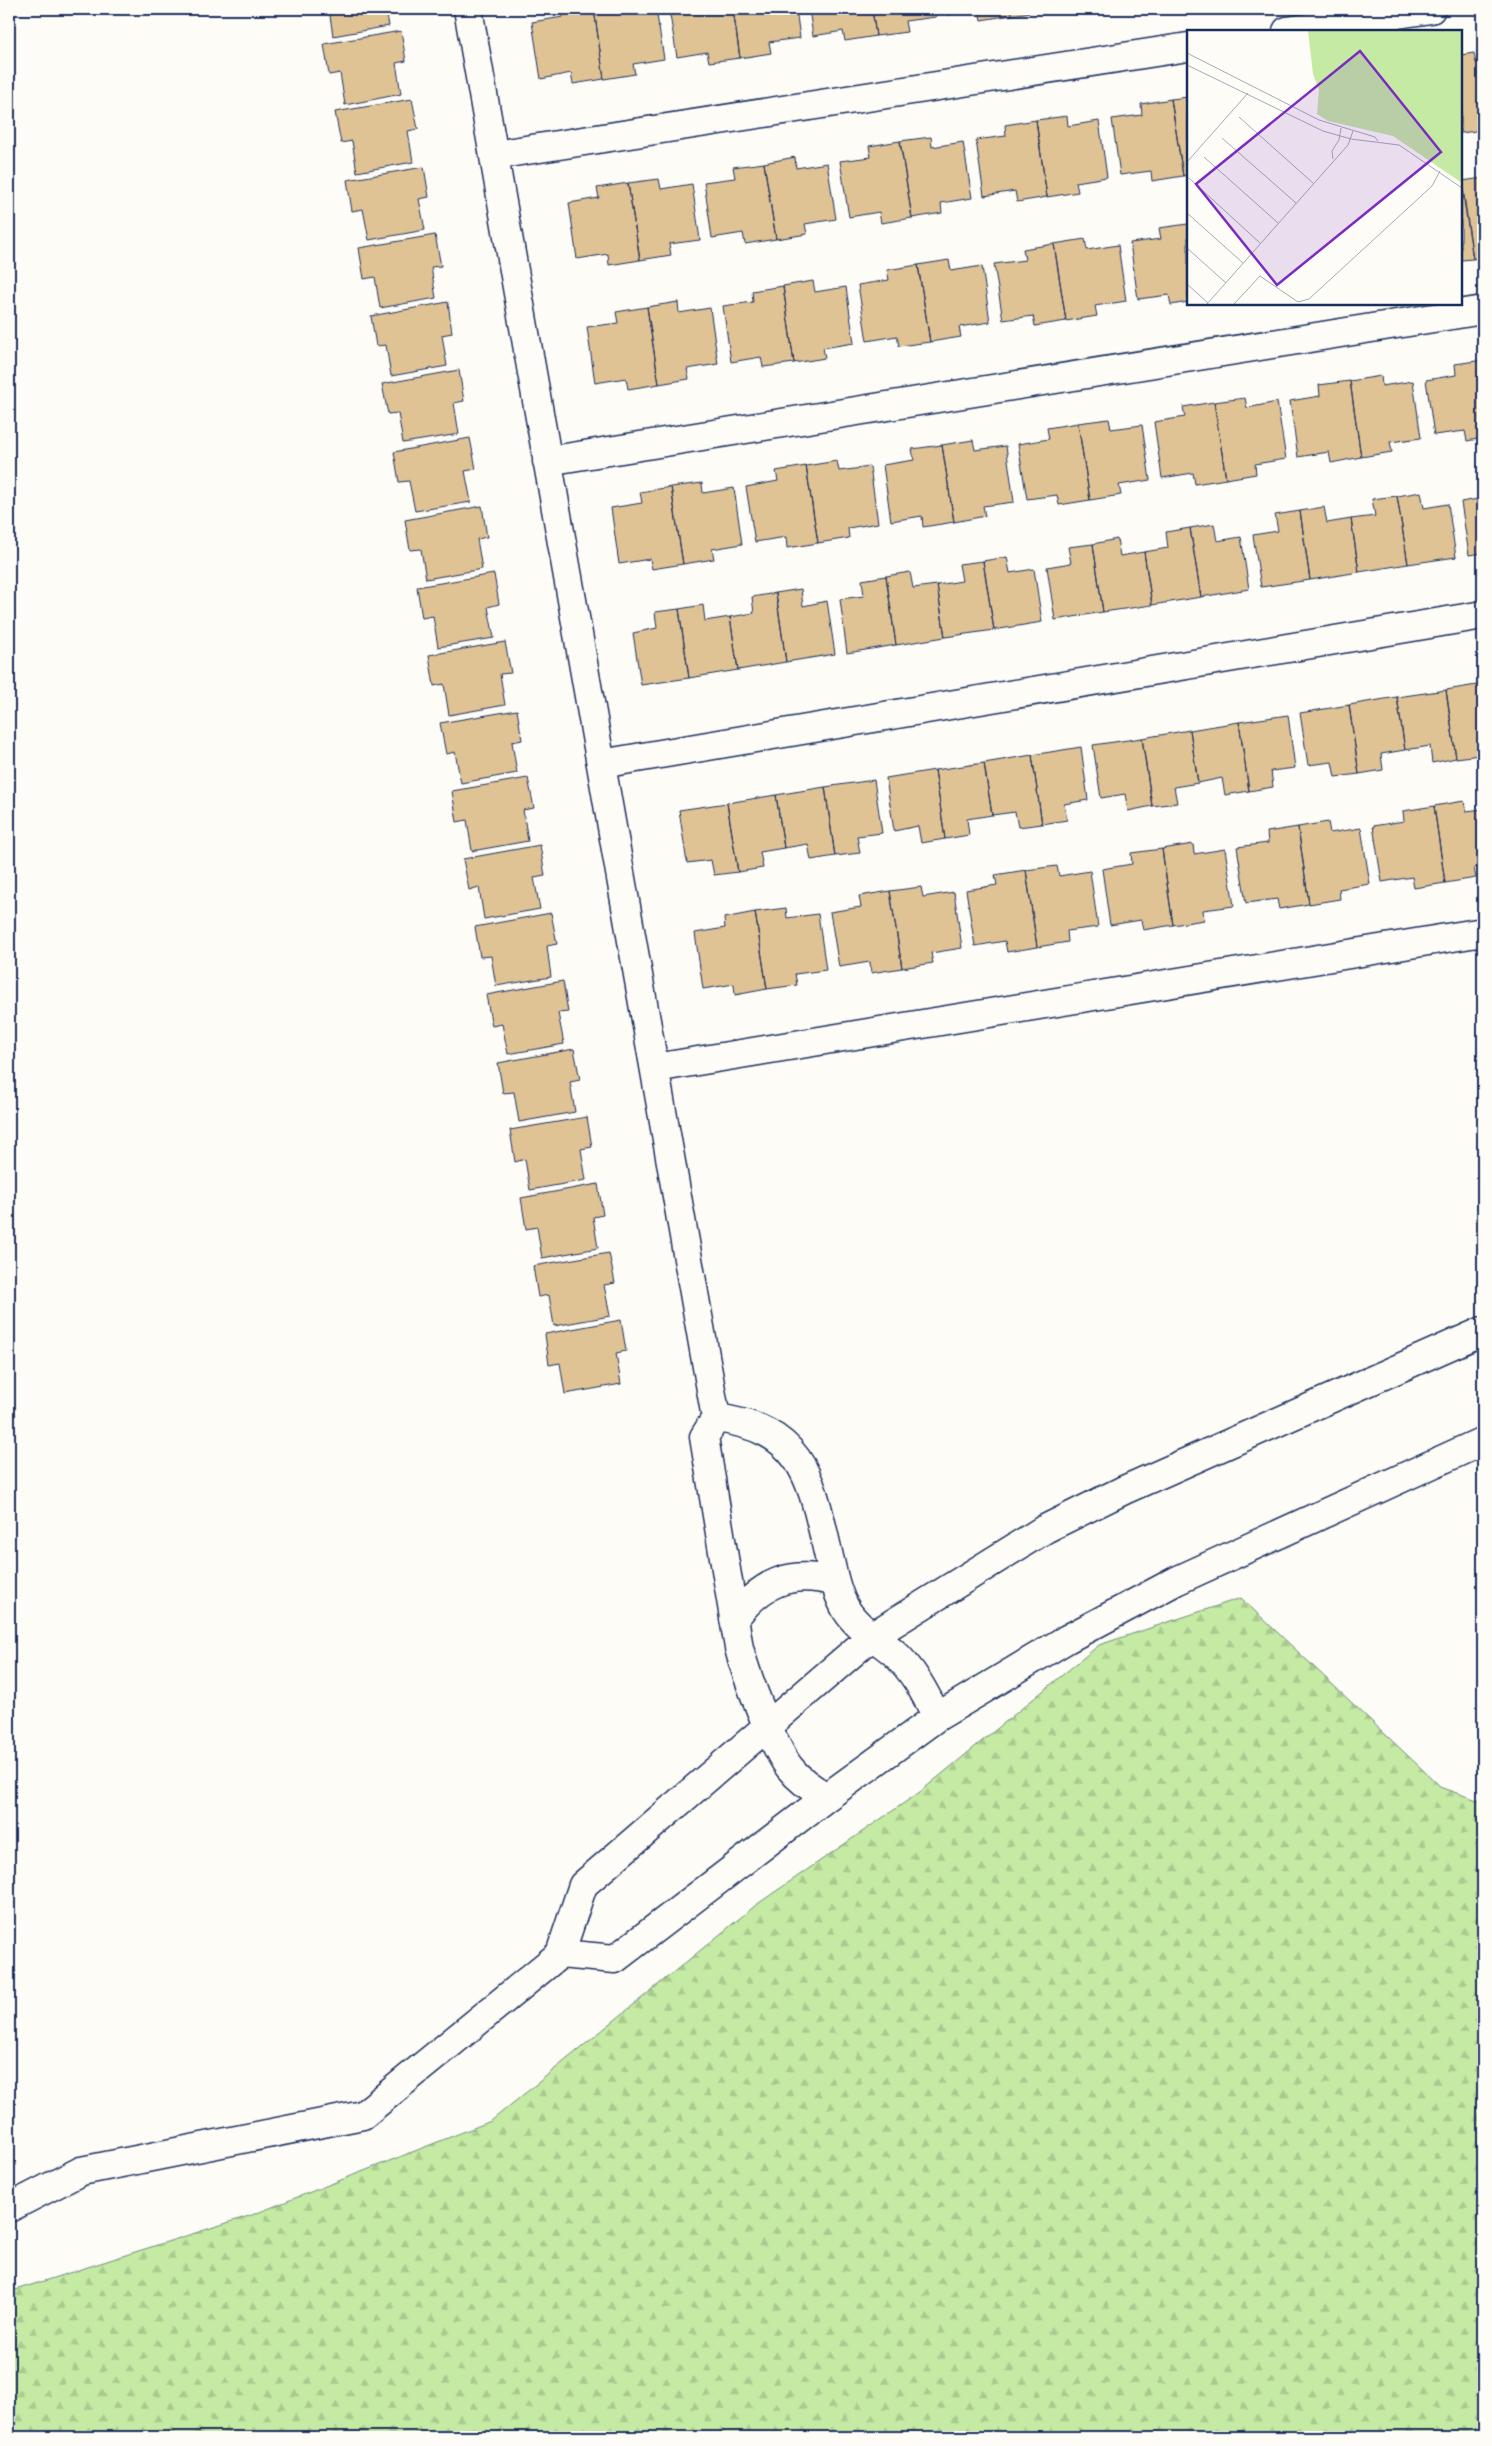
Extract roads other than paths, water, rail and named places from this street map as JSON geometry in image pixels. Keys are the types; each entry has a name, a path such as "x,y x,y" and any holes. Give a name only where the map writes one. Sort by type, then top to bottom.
{"street":[{"path":"468,9 716,1418 704,1437 734,1619 746,1677 782,1760 810,1788 827,1797"},
{"path":"1294,30 1431,9"},
{"path":"494,155 1187,47"},
{"path":"548,461 1483,310"},
{"path":"600,764 1483,614"},
{"path":"655,1068 1483,932"},
{"path":"9,2208 81,2171 363,2115 560,1954 583,1885 872,1637 1045,1529 1124,1490 1483,1331"},
{"path":"716,1418 738,1421 760,1428 779,1440 804,1468 812,1484 835,1582 847,1611 872,1637 892,1652 911,1671 937,1717"},
{"path":"560,1954 615,1959 827,1797 937,1717 1067,1639 1176,1581 1483,1441"},
{"path":"734,1619 746,1602 762,1589 780,1580 818,1577 835,1582"}]}
